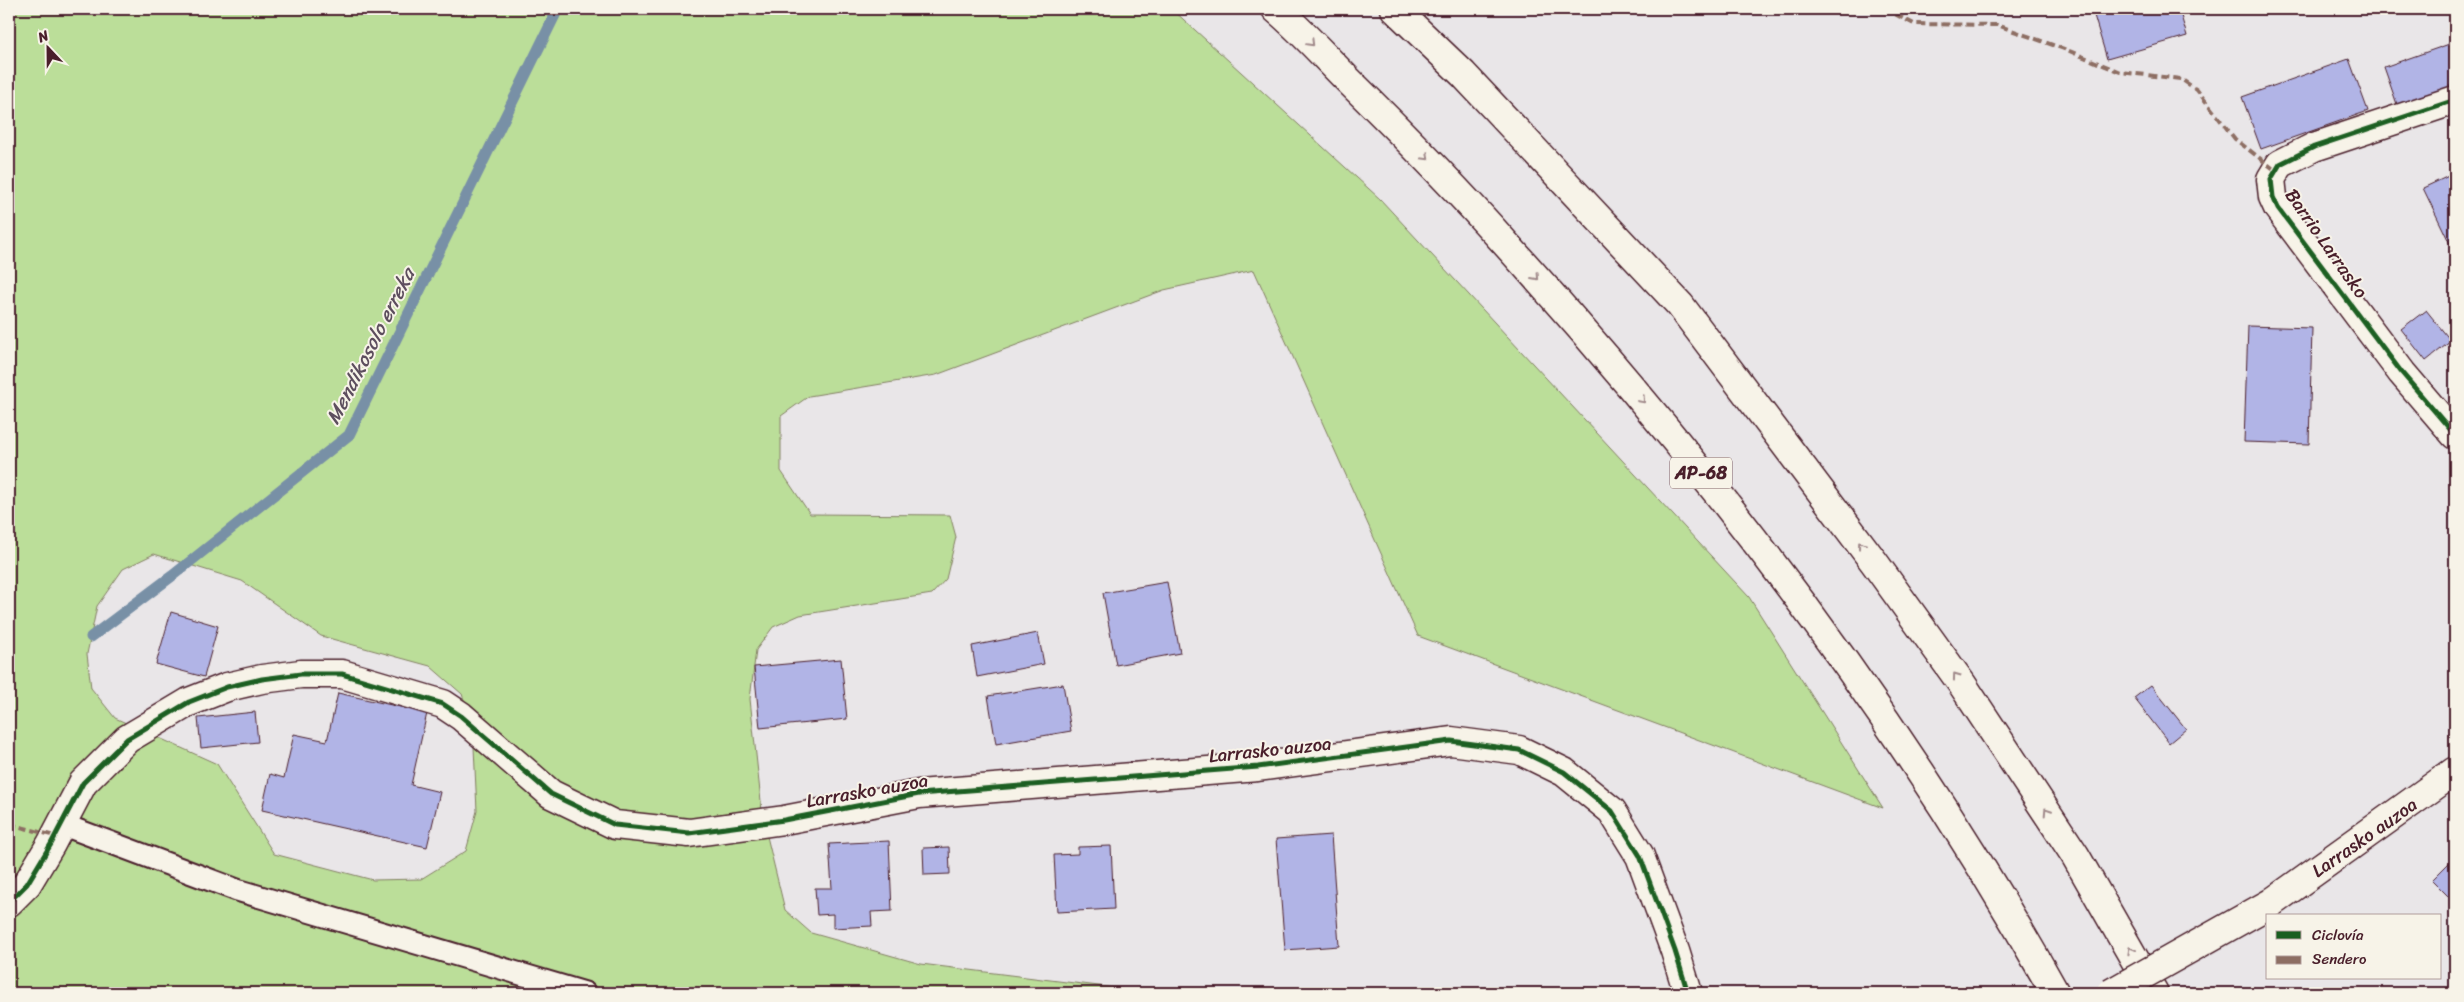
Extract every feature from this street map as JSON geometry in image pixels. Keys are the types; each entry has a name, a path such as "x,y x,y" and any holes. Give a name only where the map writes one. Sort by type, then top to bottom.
{"main road":[{"name":"AP-68","path":"1276,9 1439,170 1540,281 1664,425 1786,581 1863,686 1942,805 2055,993"},
{"path":"1395,9 1463,74 1680,305 1874,562 1978,708 2076,855 2154,993"},
{"name":"Barrio Larrasko","path":"2455,100 2314,147 2280,164 2271,179 2273,198 2278,208 2402,373 2455,435"},
{"name":"Larrasko auzoa","path":"56,834 83,783 127,739 189,702 227,687 262,679 301,674 342,674 443,704 461,716 551,794 616,825 689,833 784,820 919,794 1258,767 1452,741 1519,750 1564,772 1612,811 1640,856 1675,951 1688,993"},
{"name":"Larrasko auzoa","path":"2111,993 2271,902 2455,771"},
{"path":"18,893 56,834"}],"lane":[{"path":"56,834 237,890 586,993"}],"green space":[{"path":"9,9 1172,9 1380,199 1749,597 1883,808 1418,636 1254,270 1164,290 936,375 809,396 781,416 781,471 810,514 950,515 956,537 946,579 932,594 800,615 773,627 756,650 750,699 763,820 785,910 811,933 921,964 1123,989 1127,993 9,993","holes":["154,554 242,581 321,636 430,666 462,694 473,726 477,811 466,851 421,879 373,880 274,854 217,764 115,718 91,688 87,654 97,606 123,569"]}],"building":[{"path":"2106,9 2179,9 2187,36 2107,59 2093,12"},
{"path":"2455,42 2455,91 2399,110 2384,67"},
{"path":"2349,59 2368,111 2261,149 2242,97"},
{"path":"2455,173 2455,254 2423,188"},
{"path":"2426,310 2451,341 2426,361 2401,329"},
{"path":"2248,326 2312,328 2309,444 2244,442"},
{"path":"1167,582 1180,653 1116,665 1103,593"},
{"path":"171,612 218,626 204,677 156,664"},
{"path":"1038,633 1044,664 977,677 972,646"},
{"path":"841,659 847,719 760,728 754,667"},
{"path":"1063,684 1071,731 996,744 988,696"},
{"path":"2151,685 2186,729 2169,743 2134,698"},
{"path":"338,693 427,713 411,785 440,792 427,847 262,810 270,774 284,778 294,734 327,741"},
{"path":"255,712 258,742 201,748 198,718"},
{"path":"1331,835 1339,946 1285,950 1276,839"},
{"path":"889,841 892,911 871,912 872,926 833,928 833,914 817,915 815,888 832,888 829,844"},
{"path":"1111,846 1114,909 1057,912 1054,855 1078,854 1078,847"},
{"path":"949,847 950,874 924,875 923,848"},
{"path":"2455,857 2455,903 2432,880"}],"waterway":[{"name":"Mendikosolo erreka","path":"91,637 172,576 349,435 558,9"}],"marked path":[{"path":"1885,9 1914,24 1997,25 2067,50 2120,72 2181,79 2197,90 2235,139 2275,170"},
{"path":"9,824 55,836"}],"cycle path":[{"path":"2455,100 2314,147 2280,164 2271,179 2273,197 2278,208 2402,373 2455,435"},
{"path":"9,902 27,884 51,844 83,783 127,739 189,702 227,687 262,679 301,674 342,674 443,704 461,716 551,794 615,825 689,833 784,820 919,794 1258,767 1451,741 1519,750 1564,772 1612,811 1640,856 1675,951 1688,993"}]}
